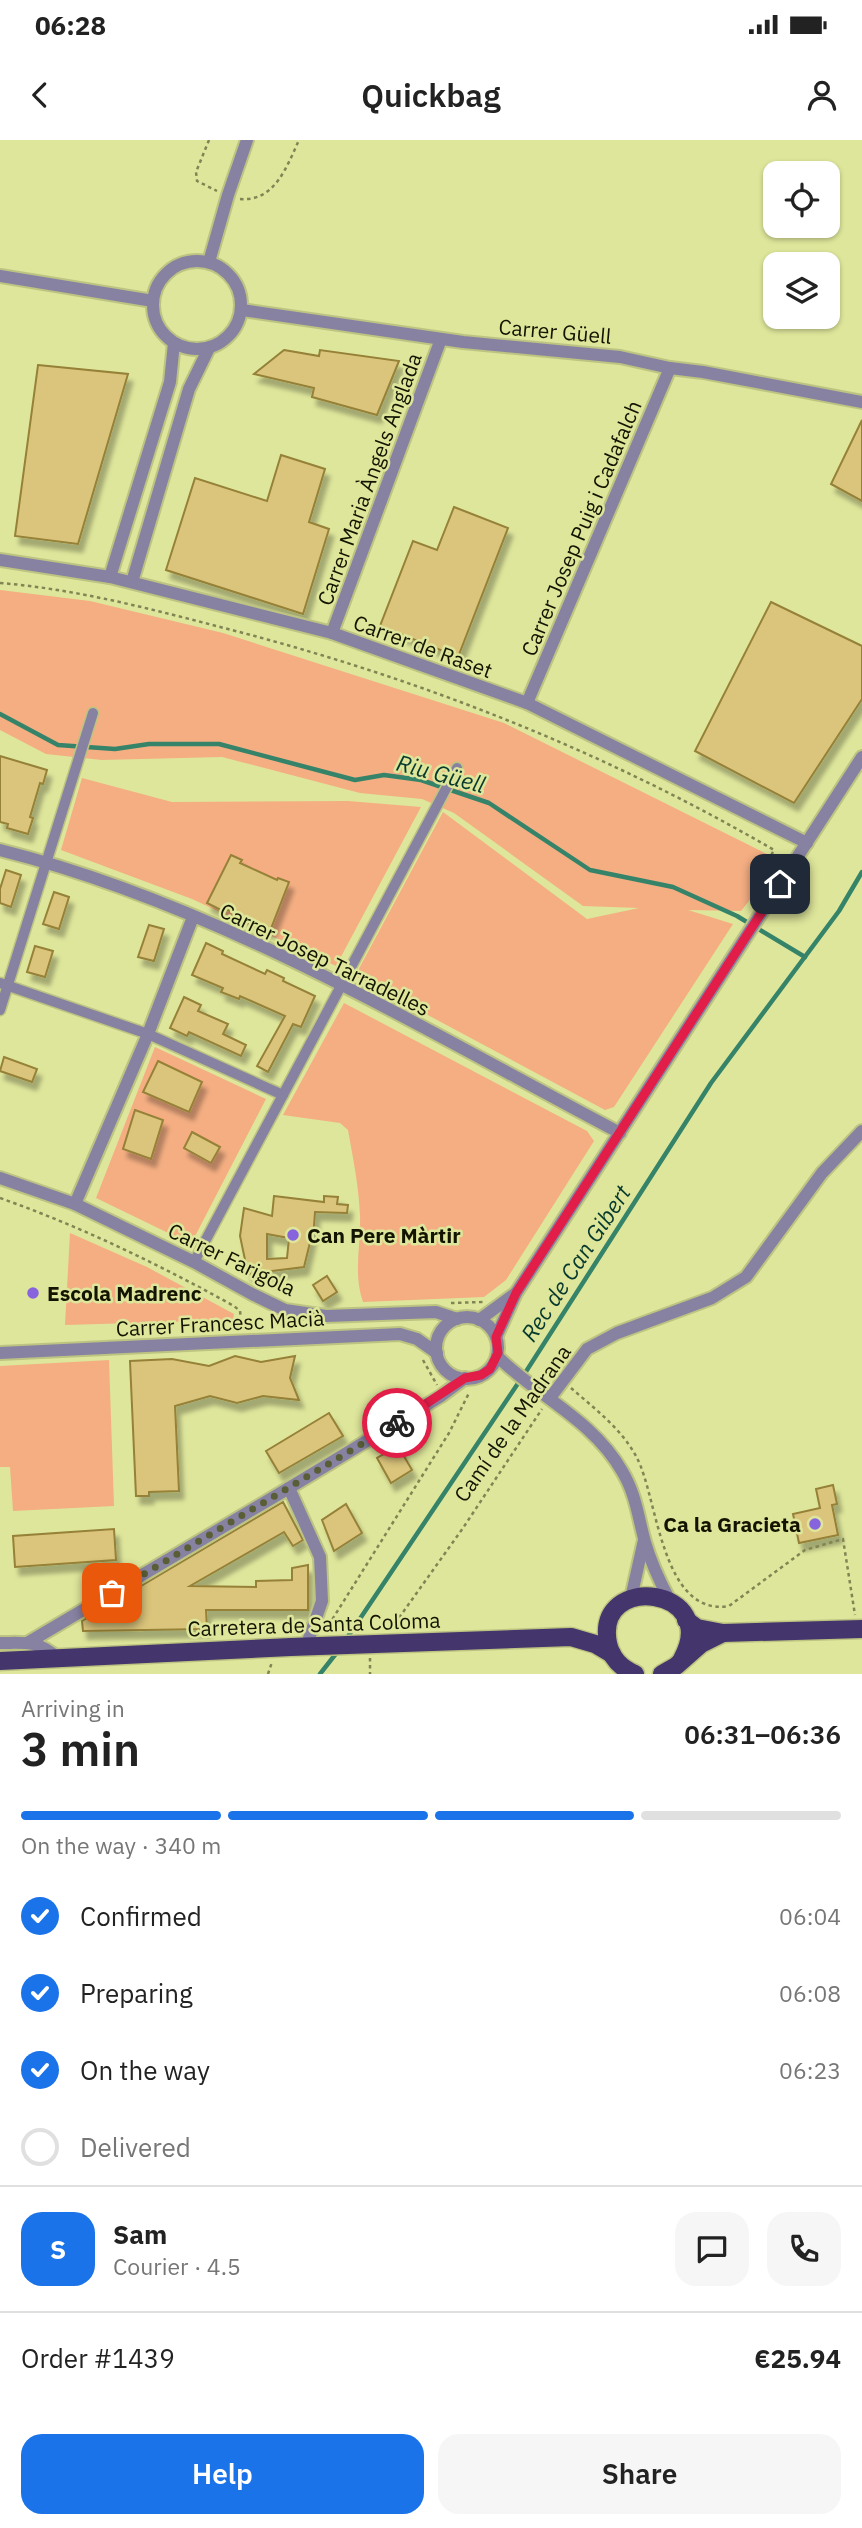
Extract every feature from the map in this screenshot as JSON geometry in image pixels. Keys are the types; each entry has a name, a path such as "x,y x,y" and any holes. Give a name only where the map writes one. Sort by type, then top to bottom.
{"main road":[{"path":"631,1598 647,1594 670,1601 682,1612 686,1620 688,1644 682,1660"},
{"name":"Carretera de Santa Coloma","path":"571,1637 589,1630 613,1615 631,1598"},
{"path":"612,1654 607,1639 613,1615"},
{"path":"686,1620 697,1628 723,1633 860,1629"},
{"path":"662,1674 701,1644 723,1633"},
{"name":"Carretera de Santa Coloma","path":"0,1661 314,1641 383,1644 571,1637 595,1644 612,1654 622,1667 635,1674"}],"street":[{"path":"209,262 247,140"},
{"path":"190,261 209,262 223,269 236,283 242,310 234,331 226,340 209,348 194,350 174,343 160,329 153,311 153,301 162,278 174,267 190,261"},
{"path":"0,276 153,301"},
{"name":"Carrer Güell","path":"242,310 442,339 620,357 862,402"},
{"name":"Carrer Maria Àngels Anglada","path":"332,634 442,339"},
{"path":"110,577 170,382 174,343"},
{"path":"132,582 189,389 209,348"},
{"name":"Carrer Josep Puig i Cadafalch","path":"527,703 670,368"},
{"name":"Carrer de Raset","path":"0,560 110,577 332,634 527,703 807,842"},
{"path":"0,1010 4,984 93,713"},
{"path":"496,1337 480,1320 468,1317 457,1319 443,1329 438,1340 437,1353 445,1368 454,1375 465,1378 481,1375 490,1369 497,1356 496,1337 516,1293 862,757"},
{"path":"194,1262 457,768"},
{"name":"Carrer Josep Tarradelles","path":"0,850 45,861 174,908 260,945 620,1133"},
{"path":"75,1204 148,1034 193,917"},
{"path":"4,984 148,1034 283,1095"},
{"name":"Camí de la Madrana","path":"546,1395 564,1381 587,1349 617,1333 712,1298 746,1277 822,1173 862,1131"},
{"name":"Carrer Farigola","path":"0,1178 75,1204 285,1310 326,1316 436,1312 457,1319"},
{"path":"480,1320 516,1293"},
{"name":"Carrer Francesc Macià","path":"0,1353 400,1334 417,1339 437,1353"},
{"path":"497,1356 518,1377 593,1432 615,1459 631,1489 655,1572 670,1601"},
{"path":"490,1369 518,1377"},
{"path":"29,1642 441,1396 465,1378"},
{"path":"289,1488 320,1557 322,1601 314,1641"},
{"path":"631,1598 644,1540"},
{"path":"0,1643 29,1642 43,1646 58,1658"}],"path":[{"path":"209,140 196,172 197,181 204,187 246,200 265,194 272,188 283,174 299,140"},
{"path":"0,583 74,593 161,611 322,654 435,691 594,758 673,796 774,850 761,874 780,884"},
{"path":"0,1198 97,1235 203,1289 240,1311 242,1332"},
{"path":"422,1358 437,1383 441,1396"},
{"path":"564,1381 612,1424 639,1460 665,1553 682,1584 696,1598 717,1608 729,1606 805,1550 843,1539 860,1629"},
{"path":"314,1641 326,1631 449,1433 465,1406 469,1393"},
{"name":"Camí de la Madrana","path":"383,1644 398,1617 463,1528 546,1395"}],"shaded area":[{"path":"0,590 90,601 223,633 504,723 781,861 741,911 688,910 733,924 614,1107 605,1110 355,976 443,812 587,919 639,908 583,906 454,813 422,799 360,793 222,757 102,760 46,754 0,730"},
{"path":"82,778 172,802 348,801 421,807 336,966 192,899 61,850"},
{"path":"344,1003 587,1131 594,1141 506,1280 484,1297 363,1302 358,1281 359,1205 348,1130 340,1123 283,1115"},
{"path":"155,1047 266,1099 191,1244 96,1198"},
{"path":"70,1233 147,1267 234,1314 233,1320 65,1325"},
{"path":"109,1360 114,1506 13,1511 10,1467 0,1467 0,1366"}],"building":[{"path":"284,350 319,356 320,350 399,361 377,415 312,397 314,388 254,374"},
{"path":"38,365 128,374 78,544 15,536"},
{"path":"862,420 862,501 831,484"},
{"path":"281,455 325,469 309,522 329,529 303,614 166,570 195,478 267,501"},
{"path":"454,507 508,528 458,657 380,626 413,541 437,550"},
{"path":"771,602 862,646 862,699 794,803 695,751"},
{"path":"0,756 47,770 43,784 40,783 28,834 7,828 8,824 0,822"},
{"path":"231,855 242,860 240,863 277,880 278,878 289,882 270,931 224,908 223,911 207,903"},
{"path":"6,870 21,875 11,907 0,903 0,889"},
{"path":"54,892 69,897 59,929 43,924"},
{"path":"149,925 164,929 154,961 138,957"},
{"path":"206,943 223,951 222,954 265,974 267,970 315,996 301,1027 293,1024 268,1072 257,1066 285,1016 240,996 239,999 221,992 223,988 192,975"},
{"path":"35,946 53,951 45,977 27,972"},
{"path":"184,997 201,1005 198,1011 228,1024 223,1034 246,1045 241,1056 189,1032 187,1036 170,1028"},
{"path":"4,1057 37,1069 32,1082 0,1071"},
{"path":"158,1061 202,1082 189,1112 143,1092"},
{"path":"135,1110 163,1120 151,1159 123,1149"},
{"path":"192,1132 220,1147 211,1163 184,1148"},
{"name":"Can Pere Màrtir","path":"274,1196 324,1202 324,1196 338,1197 337,1204 348,1205 347,1213 315,1212 304,1267 248,1274 240,1236 244,1208 272,1216","holes":["267,1234 289,1238 287,1258 267,1259"]},
{"path":"327,1276 337,1292 323,1301 313,1285"},
{"path":"235,1356 261,1362 295,1356 290,1378 299,1400 263,1396 237,1403 210,1396 175,1406 179,1491 149,1492 149,1496 136,1496 130,1361 172,1359 209,1366"},
{"path":"329,1413 343,1436 279,1473 266,1451"},
{"path":"398,1446 412,1470 391,1483 377,1458"},
{"name":"Ca la Gracieta","path":"833,1485 837,1504 832,1505 838,1535 799,1543 793,1514 820,1508 816,1489"},
{"path":"283,1502 303,1540 293,1546 284,1532 190,1586 256,1587 256,1581 292,1580 292,1568 308,1565 308,1610 206,1610 207,1629 83,1631 82,1621"},
{"path":"346,1504 362,1533 334,1551 322,1520"},
{"path":"114,1529 116,1560 15,1567 13,1536"}],"waterway":[{"name":"Riu Güell","path":"0,714 58,745 115,749 149,744 219,744 355,780 384,775 421,780 489,803 590,870 673,887 737,916 805,957"},
{"name":"Rec de Can Gibert","path":"345,1641 527,1370 711,1083 839,911 862,872"},
{"name":"Rec de Can Gibert","path":"320,1674 338,1651"}],"way so far":[{"path":"112,1593 397,1423"}],"place":[{"name":"Can Pere Màrtir","path":"293,1235"},
{"name":"Escola Madrenc","path":"33,1293"},
{"name":"Ca la Gracieta","path":"815,1524"}],"route":[{"path":"397,1423 465,1378 481,1375 492,1366 498,1353 496,1337 516,1293 780,884"}]}
